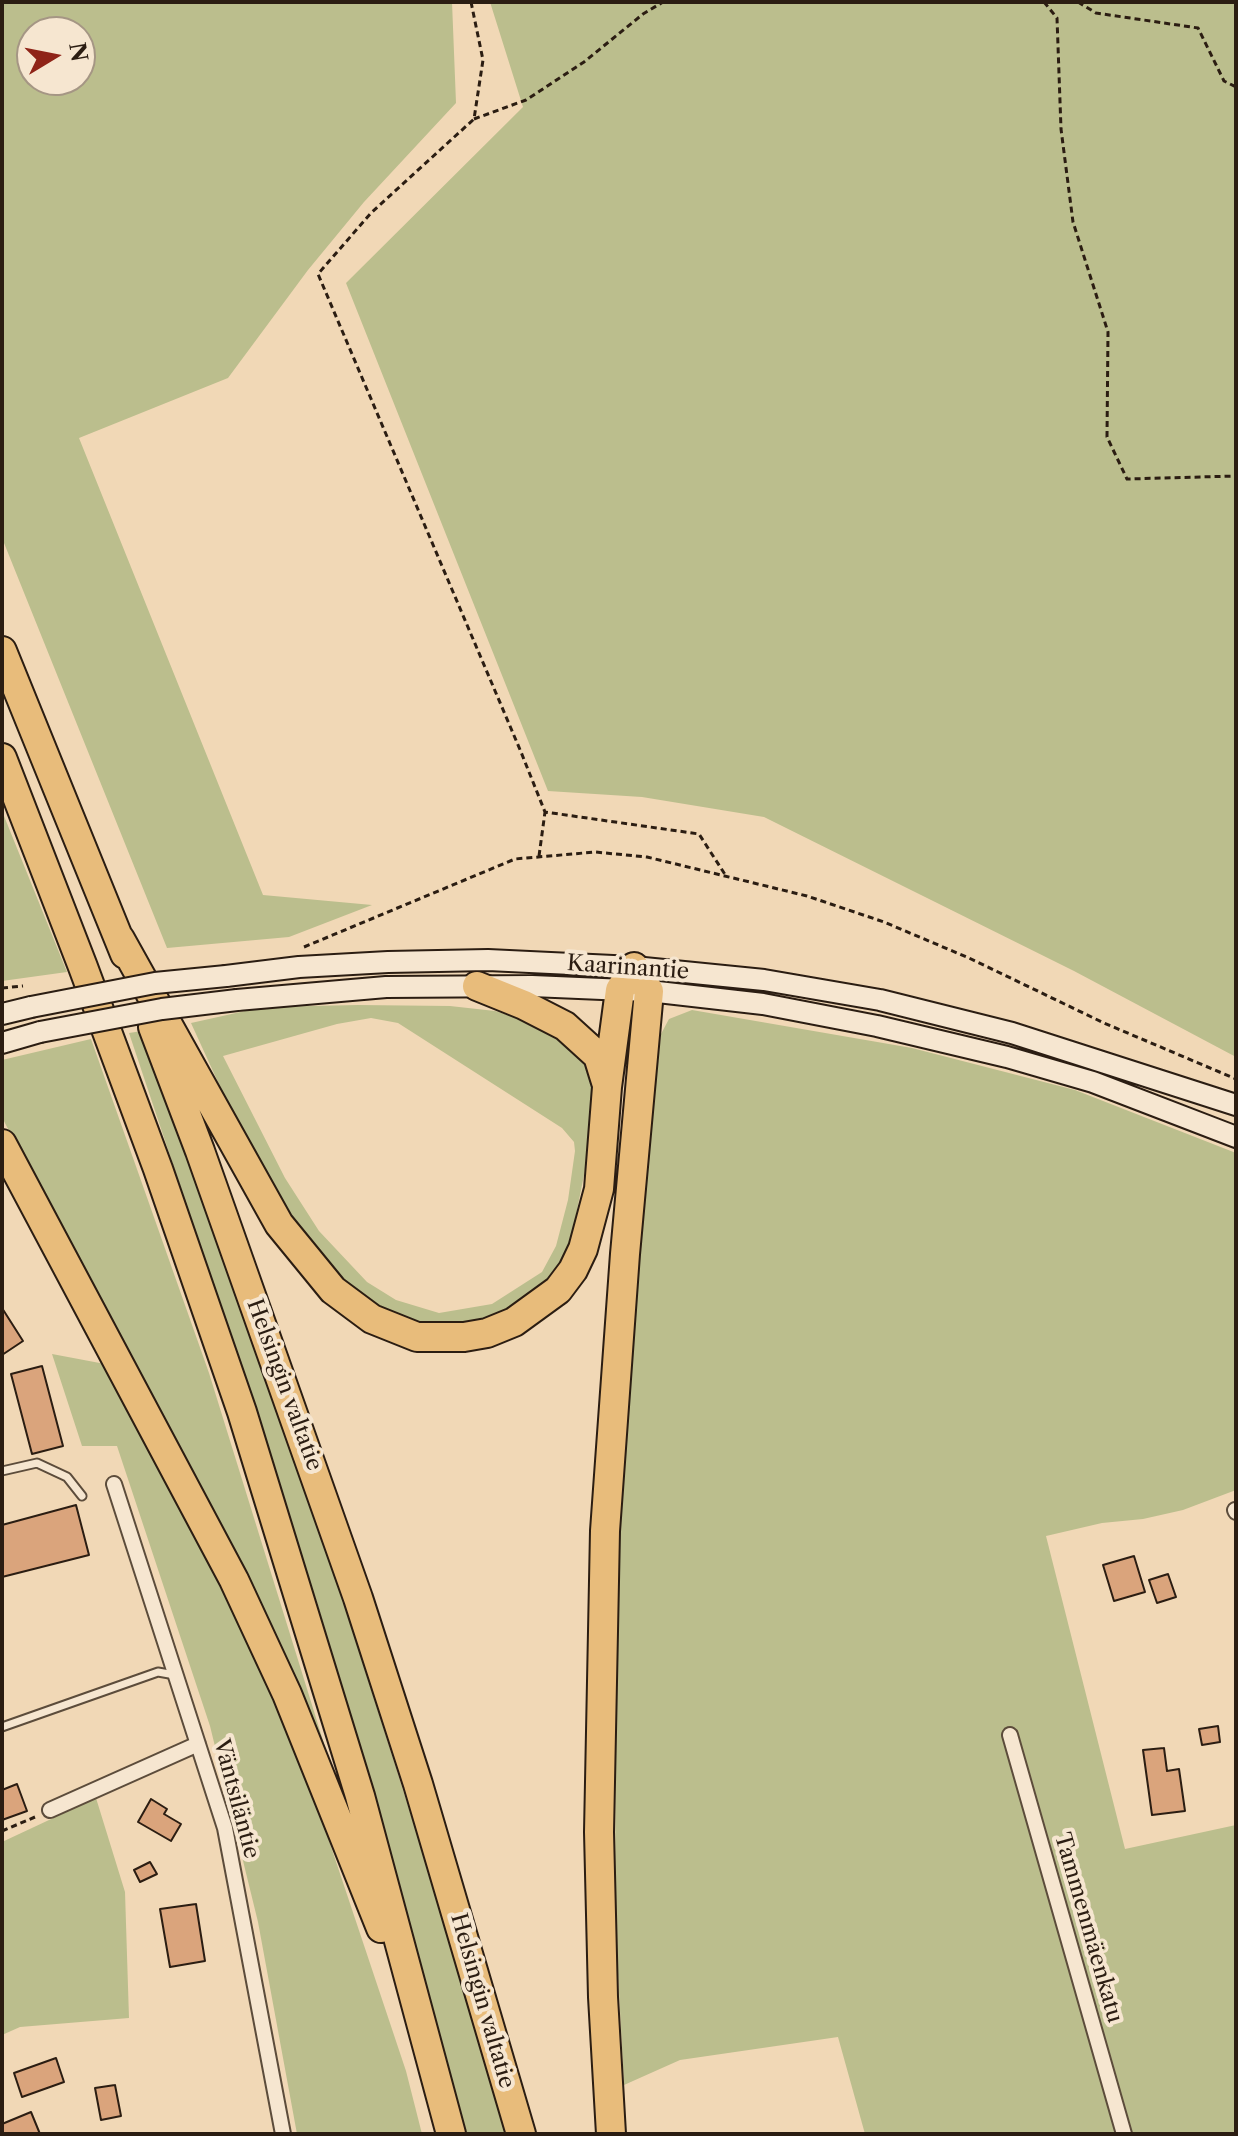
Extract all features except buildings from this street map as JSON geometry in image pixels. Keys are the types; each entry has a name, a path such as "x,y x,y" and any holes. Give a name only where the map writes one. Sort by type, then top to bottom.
{"highway":[{"name":"Helsingin valtatie","path":"2,651 120,939 200,1151 358,1598 422,1798 521,2134"},
{"path":"2,758 153,1155 242,1412 356,1781 451,2134"},
{"path":"120,939 279,1224 333,1290 372,1319 417,1337 441,1339 487,1333 514,1322 558,1290 573,1270 593,1219 603,1156 607,1087 627,978 649,991 625,1254 605,1531 599,1832 603,1997 611,2134"},
{"path":"477,986 565,1026 598,1056 607,1087"},
{"path":"2,1144 234,1580 287,1694 431,2052"}],"main road":[{"name":"Kaarinantie","path":"2,1014 155,983 299,967 402,961 526,960 627,978"},
{"name":"Kaarinantie","path":"2,1043 40,1032 162,1009 386,987 532,986 627,978 764,980 880,1000 1012,1033 1236,1105"},
{"name":"Kaarinantie","path":"649,991 763,1004 877,1026 1007,1057 1093,1082 1236,1137"}],"street":[{"name":"Väntsiläntie","path":"114,1484 225,1828 283,2134"},
{"name":"Tammenmäenkatu","path":"1010,1735 1124,2134"},
{"path":"50,1810 198,1744"}],"lane":[{"path":"2,1471 37,1463 67,1477 82,1496"},
{"path":"2,1727 158,1672 177,1675"}],"path":[{"path":"471,2 483,60 474,119"},
{"path":"539,856 545,812 318,274 371,213 474,119 526,100 584,62 643,14 663,2"},
{"path":"1044,2 1057,18 1061,129 1073,222 1108,332 1107,437 1127,479 1236,476"},
{"path":"1078,2 1096,13 1198,28 1224,81 1236,87"},
{"path":"545,812 699,834 726,876"},
{"path":"303,947 515,859 595,852 647,857 807,896 884,922 969,958 1104,1023 1236,1079"},
{"path":"2,988 23,986"},
{"path":"2,1831 50,1810"}],"green space":[{"path":"2,2 452,2 456,103 364,202 308,270 228,378 79,438 263,895 372,905 289,937 167,948 2,538"},
{"path":"490,2 1236,2 1236,1057 1074,971 764,817 642,797 548,791 346,283 523,107"},
{"path":"2,811 67,972 2,981"},
{"path":"450,1006 495,1011 525,1020 572,1046 586,1065 597,1110 570,1245 559,1270 513,1312 467,1327 421,1325 371,1304 348,1285 286,1215 249,1150 191,1023 263,1007","holes":["371,1018 398,1023 562,1128 574,1142 568,1200 556,1246 542,1272 492,1304 439,1313 396,1300 367,1282 319,1231 285,1178 223,1056 337,1024"]},
{"path":"692,1010 912,1048 1075,1090 1236,1153 1236,1490 1183,1510 1046,1536 1125,1849 1236,1825 1236,2134 865,2134 838,2037 680,2060 624,2085 615,1918 616,1596 637,1261 661,1034 669,1019"},
{"path":"142,1031 342,1598 430,1875 506,2134 467,2134 399,1882 318,1606 129,1033"},
{"path":"91,1039 209,1373 330,1763 324,1764 2,1117 2,1060"},
{"path":"52,1354 105,1364 195,1531 295,1739 406,2071 422,2134 297,2134 258,1922 210,1726 117,1446 82,1446"},
{"path":"96,1798 125,1892 129,2018 20,2027 2,2035 2,1842"}]}
